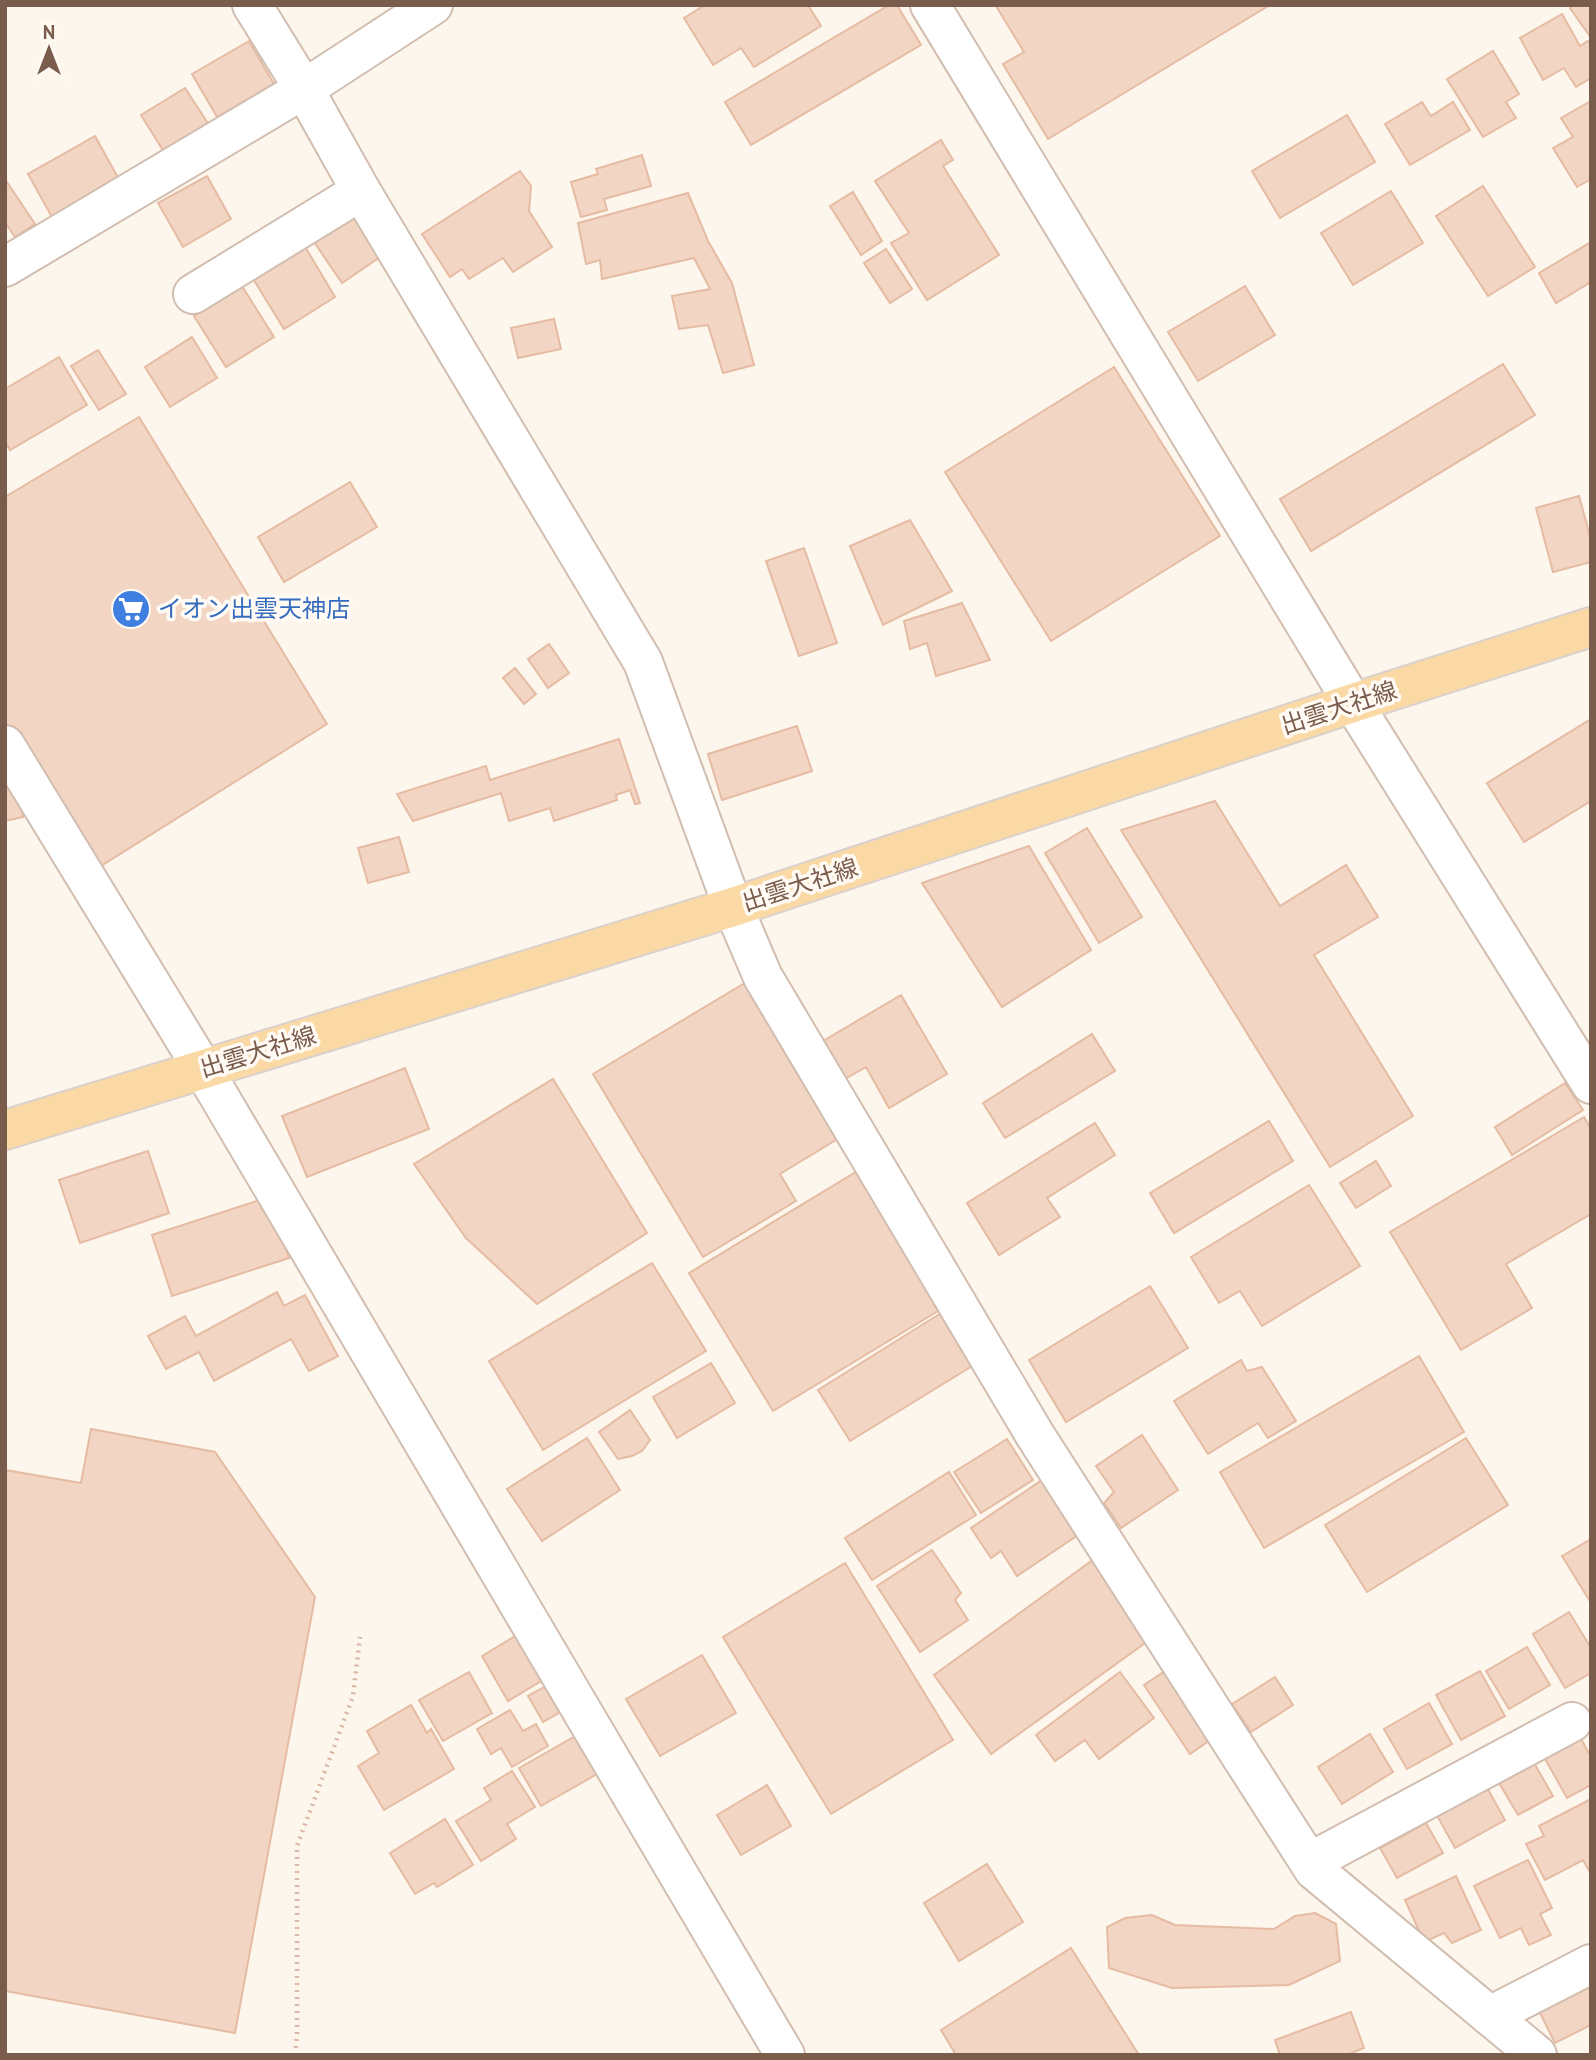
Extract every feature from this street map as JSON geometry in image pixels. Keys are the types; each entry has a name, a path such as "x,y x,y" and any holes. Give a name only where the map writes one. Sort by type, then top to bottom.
{"main road":[{"name":"出雲大社線","path":"5,1130 733,907 1591,627"}],"street":[{"path":"252,5 643,662 733,907 763,977 1035,1435 1314,1870 1537,2055"},
{"path":"5,267 303,89 433,5"},
{"path":"930,5 1353,703 1591,1083"},
{"path":"193,294 361,191"},
{"path":"5,745 203,1069 785,2055"},
{"path":"1310,1862 1572,1722"},
{"path":"1490,2016 1591,1964"}],"path":[{"path":"295,2055 298,2035 298,1846 353,1696 360,1637"}],"building":[{"path":"705,5 808,5 821,26 754,67 741,48 713,65 684,18"},
{"path":"889,5 897,5 921,45 751,145 725,102"},
{"path":"1270,5 1048,139 1003,64 1024,52 996,6"},
{"path":"1573,5 1591,5 1589,35 1570,8"},
{"path":"1562,14 1580,46 1588,41 1591,46 1591,78 1576,87 1564,68 1543,80 1520,38"},
{"path":"249,41 274,84 217,117 192,74"},
{"path":"1493,51 1519,94 1506,102 1516,118 1483,137 1447,79"},
{"path":"185,88 209,125 164,152 141,115"},
{"path":"1591,101 1591,179 1577,187 1553,148 1573,137 1561,118"},
{"path":"1422,102 1431,116 1453,102 1470,130 1410,165 1385,124"},
{"path":"1347,115 1375,162 1280,218 1252,171"},
{"path":"95,136 120,181 53,219 28,174"},
{"path":"941,140 953,160 943,166 999,255 927,300 891,243 909,233 875,181"},
{"path":"642,155 651,186 604,199 607,210 581,217 571,182 598,174 596,169"},
{"path":"520,171 531,186 529,211 552,247 513,272 503,258 469,279 462,269 450,277 422,234"},
{"path":"207,176 231,219 183,247 158,203"},
{"path":"5,179 35,224 15,237 5,222"},
{"path":"1483,186 1535,267 1488,296 1436,216"},
{"path":"1391,191 1423,243 1353,285 1321,233"},
{"path":"853,192 882,241 861,255 830,206"},
{"path":"688,193 708,241 732,283 754,365 723,373 708,325 679,329 672,296 710,289 694,258 602,279 600,260 586,264 578,223"},
{"path":"352,211 383,255 342,283 312,239"},
{"path":"1591,242 1591,282 1556,303 1539,273"},
{"path":"304,245 335,297 284,329 252,277"},
{"path":"886,249 912,289 890,303 864,263"},
{"path":"242,286 274,337 226,367 194,316"},
{"path":"1245,286 1275,335 1198,381 1168,332"},
{"path":"554,319 561,349 518,358 511,328"},
{"path":"192,337 217,378 170,407 145,367"},
{"path":"98,350 126,394 99,410 71,366"},
{"path":"59,357 87,405 10,450 5,441 5,389"},
{"path":"1503,364 1535,415 1311,551 1280,499"},
{"path":"1114,367 1220,536 1051,641 945,472"},
{"name":"イオン出雲天神店","path":"139,417 327,724 96,869 5,722 5,497"},
{"path":"350,482 377,527 284,582 258,537"},
{"path":"1579,496 1591,540 1591,562 1553,572 1536,508"},
{"path":"910,520 952,591 883,625 850,546"},
{"path":"804,548 837,643 799,656 766,561"},
{"path":"962,603 990,660 936,676 927,643 910,649 904,621"},
{"path":"549,644 569,673 548,688 528,659"},
{"path":"515,668 536,694 524,704 503,678"},
{"path":"1591,719 1591,801 1524,842 1487,783"},
{"path":"797,726 812,771 722,800 708,754"},
{"path":"619,739 640,803 635,804 630,790 616,795 617,800 554,821 550,808 509,821 501,793 413,821 397,794 486,766 490,780"},
{"path":"15,780 23,817 5,821 5,782"},
{"path":"1215,801 1280,906 1346,865 1378,917 1314,955 1413,1116 1330,1167 1121,830"},
{"path":"1087,828 1142,917 1099,943 1045,853"},
{"path":"399,837 409,872 368,883 358,848"},
{"path":"1029,846 1091,950 1002,1007 922,883"},
{"path":"748,981 841,1137 780,1174 796,1201 703,1257 593,1074"},
{"path":"901,995 947,1074 889,1108 866,1067 845,1079 823,1041"},
{"path":"1092,1034 1115,1071 1005,1138 983,1103"},
{"path":"405,1068 429,1129 307,1177 282,1116"},
{"path":"553,1079 647,1233 537,1304 466,1238 414,1164"},
{"path":"1565,1083 1583,1110 1512,1155 1495,1127"},
{"path":"1584,1117 1591,1129 1591,1214 1506,1264 1532,1308 1461,1350 1390,1232"},
{"path":"1269,1121 1293,1161 1174,1233 1150,1193"},
{"path":"1095,1123 1115,1155 1047,1198 1060,1217 999,1255 967,1203"},
{"path":"148,1151 169,1213 80,1243 59,1180"},
{"path":"1376,1161 1391,1186 1356,1208 1340,1183"},
{"path":"859,1170 943,1308 773,1411 689,1273"},
{"path":"1309,1185 1360,1266 1262,1326 1240,1291 1219,1303 1191,1257"},
{"path":"269,1197 289,1258 172,1296 152,1235"},
{"path":"652,1263 706,1351 543,1450 489,1361"},
{"path":"1150,1286 1188,1348 1066,1422 1029,1360"},
{"path":"277,1292 284,1306 305,1295 338,1356 309,1371 291,1339 214,1381 199,1352 166,1369 148,1336 185,1316 196,1336"},
{"path":"941,1313 974,1365 850,1441 818,1390"},
{"path":"1419,1356 1464,1432 1264,1548 1220,1472"},
{"path":"1241,1360 1247,1371 1262,1367 1296,1421 1268,1438 1258,1423 1208,1454 1174,1401"},
{"path":"711,1363 735,1403 677,1438 653,1397"},
{"path":"630,1410 650,1440 642,1451 618,1459 599,1432"},
{"path":"91,1429 215,1452 315,1597 235,2033 5,1991 5,1470 81,1483"},
{"path":"1142,1435 1178,1490 1121,1528 1104,1503 1114,1492 1096,1466"},
{"path":"587,1438 620,1490 542,1541 507,1489"},
{"path":"1466,1438 1508,1505 1367,1592 1325,1525"},
{"path":"1007,1439 1033,1480 981,1513 954,1472"},
{"path":"949,1472 976,1515 872,1580 845,1538"},
{"path":"1045,1478 1081,1533 1017,1576 1001,1551 991,1558 971,1528"},
{"path":"1591,1539 1591,1603 1562,1556"},
{"path":"932,1550 961,1593 955,1600 968,1620 920,1652 877,1586"},
{"path":"1097,1557 1155,1636 991,1754 934,1675"},
{"path":"845,1563 953,1740 831,1814 723,1637"},
{"path":"1569,1612 1591,1648 1591,1673 1565,1688 1533,1634"},
{"path":"517,1635 543,1680 508,1701 482,1656"},
{"path":"1527,1647 1550,1685 1509,1709 1486,1671"},
{"path":"702,1655 736,1713 660,1756 626,1699"},
{"path":"1174,1665 1220,1733 1190,1754 1144,1685"},
{"path":"1480,1671 1505,1716 1461,1740 1436,1695"},
{"path":"469,1672 492,1713 443,1741 419,1700"},
{"path":"1120,1672 1154,1718 1099,1759 1085,1740 1055,1761 1036,1735"},
{"path":"1275,1677 1293,1705 1251,1732 1232,1704"},
{"path":"555,1681 569,1707 543,1722 528,1696"},
{"path":"1429,1703 1452,1744 1407,1769 1384,1729"},
{"path":"411,1705 427,1733 431,1729 454,1769 384,1810 358,1766 379,1753 367,1731"},
{"path":"510,1710 523,1731 536,1724 548,1746 512,1767 501,1748 491,1754 477,1729"},
{"path":"584,1731 606,1769 541,1806 519,1768"},
{"path":"1370,1734 1393,1772 1342,1804 1318,1767"},
{"path":"1580,1737 1591,1757 1591,1785 1567,1798 1544,1757"},
{"path":"1534,1763 1553,1796 1518,1815 1499,1783"},
{"path":"512,1771 535,1807 507,1824 516,1839 481,1861 456,1821 491,1800 484,1788"},
{"path":"1485,1784 1505,1820 1455,1848 1435,1812"},
{"path":"767,1785 791,1826 741,1855 717,1815"},
{"path":"1591,1799 1591,1874 1583,1860 1545,1880 1526,1844 1544,1836 1539,1826"},
{"path":"445,1819 473,1865 437,1887 434,1883 415,1894 390,1853"},
{"path":"1426,1823 1443,1853 1397,1878 1380,1848"},
{"path":"1528,1860 1552,1908 1540,1914 1551,1935 1529,1945 1521,1928 1500,1938 1474,1886"},
{"path":"987,1864 1023,1922 959,1961 924,1903"},
{"path":"1456,1876 1481,1930 1452,1943 1444,1933 1424,1942 1405,1900"},
{"path":"1315,1913 1336,1924 1340,1961 1289,1985 1172,1988 1109,1968 1107,1927 1125,1918 1152,1915 1175,1925 1274,1929 1295,1916"},
{"path":"1071,1948 1139,2055 956,2055 941,2030"},
{"path":"1588,1986 1591,1992 1591,2025 1555,2043 1539,2011"},
{"path":"1351,2012 1364,2048 1347,2055 1280,2055 1275,2040"}],"place":[{"name":"イオン出雲天神店","path":"131,609"}]}
